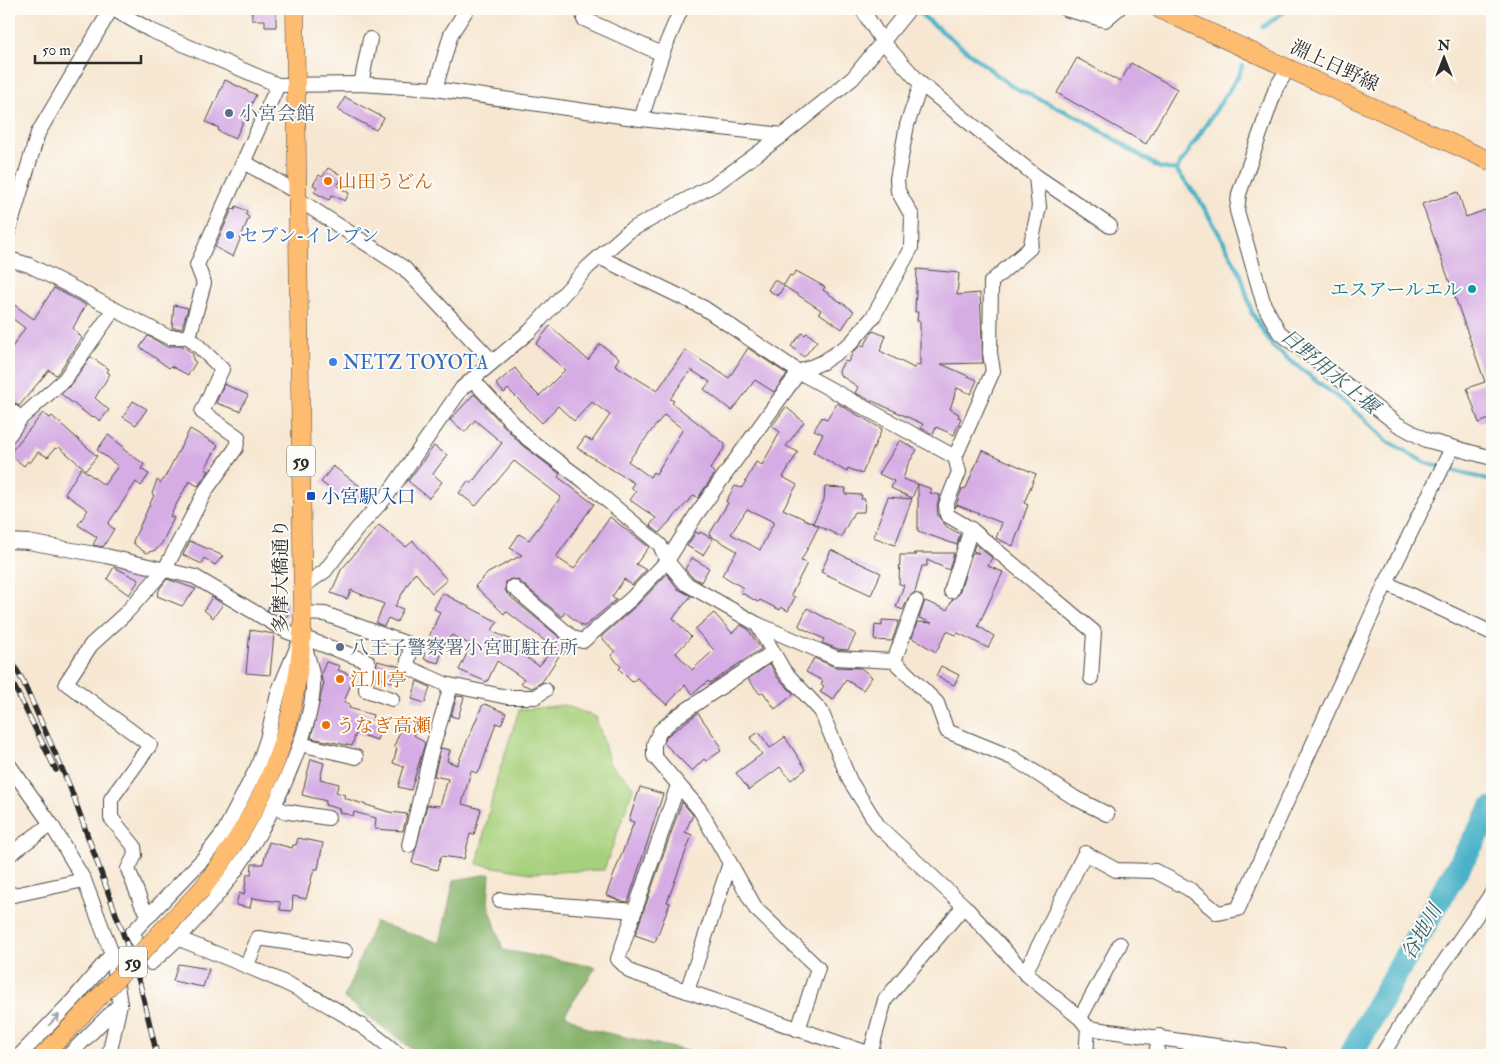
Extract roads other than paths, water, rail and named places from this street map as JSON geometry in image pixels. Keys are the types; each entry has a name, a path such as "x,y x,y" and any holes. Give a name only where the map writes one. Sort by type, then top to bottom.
{"main road":[{"name":"多摩大橋通り","path":"44,1055 202,889 239,838 272,774 291,713 302,636 303,613 295,9"},
{"name":"淵上日野線","path":"1159,9 1289,66 1492,162"}],"street":[{"path":"9,230 38,133 112,9 150,30 278,85 360,84 435,89 641,119 783,135"},
{"path":"435,89 451,34 467,9"},
{"path":"586,9 584,19 662,54"},
{"path":"641,119 662,54 681,9"},
{"path":"862,9 882,41 921,84 1036,176 1110,226"},
{"path":"1065,9 1105,20 1118,9"},
{"path":"302,586 325,571 357,529 392,489 462,388 530,331 588,266 629,231 717,183 783,135 854,78 908,10"},
{"path":"360,84 370,39"},
{"path":"1289,66 1276,88 1239,194 1237,211 1264,305 1279,332 1397,424 1426,440 1492,458"},
{"path":"513,588 573,638 583,641 632,598 667,561 696,515 799,372 823,362 851,343 873,317 911,248 912,216 898,191 898,179 907,125 921,84"},
{"path":"189,337 204,283 197,265 278,85"},
{"path":"244,162 404,268 492,361"},
{"path":"1036,176 1039,207 1030,248 991,282 990,353 992,371 955,457 959,472 946,505 947,515 971,529 1094,632 1091,678"},
{"path":"599,257 704,308 799,372 955,457"},
{"path":"9,259 30,265 168,337 189,337 222,369 202,412 238,437 236,448 206,490 166,569 126,613 91,645 66,683 150,745 111,799 111,818 134,846 135,854 128,869 142,905 150,915"},
{"path":"9,435 21,418 65,379 114,309"},
{"path":"472,379 528,439 584,481 660,545 667,561 685,583 757,624 836,658 894,661 937,703 947,731 1013,758 1075,798 1107,814"},
{"path":"9,409 21,418"},
{"path":"1025,973 1085,853 1116,870 1155,871 1189,890 1218,913 1238,909 1386,583 1452,448"},
{"path":"951,591 971,529"},
{"path":"9,541 28,542 106,556 195,577 288,632 367,661 366,690 392,699"},
{"path":"1386,583 1492,633"},
{"path":"894,661 916,601"},
{"path":"303,613 325,614 411,645 407,667 451,686 508,698 535,697 545,690"},
{"path":"757,624 784,671 821,711 850,781 879,827 964,906 1025,973 1084,1023 1158,1036 1220,1051 1281,1055"},
{"path":"302,636 313,681 307,719 300,744 276,806 236,872 179,939 152,963 132,933 208,852 224,832 246,793 267,739 279,690 302,636"},
{"path":"773,652 676,717 660,730 654,744 654,756 700,810 756,909 818,968 798,1030"},
{"path":"409,845 431,752 451,686"},
{"path":"300,744 356,758"},
{"path":"9,765 51,824 84,880 112,954 120,1004 109,1055"},
{"path":"678,785 618,959 631,972 872,1055 885,1000 964,906"},
{"path":"276,806 283,811 328,818"},
{"path":"9,855 51,824"},
{"path":"687,992 730,863"},
{"path":"9,893 14,895 84,880"},
{"path":"1382,1055 1408,1014 1492,893"},
{"path":"500,900 635,911"},
{"path":"247,965 258,938 345,951"},
{"path":"179,939 247,965 337,1010 399,1055"},
{"path":"1086,1055 1084,1023 1120,944"},
{"path":"20,1055 74,999 112,954"},
{"path":"69,1055 120,1004"},
{"path":"1156,1055 1158,1036"}],"waterway":[{"path":"914,9 1011,86 1082,119 1160,168 1176,170"},
{"path":"1263,27 1288,9"},
{"path":"1176,170 1239,75 1242,66"},
{"name":"日野用水上堰","path":"1176,170 1199,199 1221,237 1241,275 1252,313 1273,347 1364,418 1388,442 1426,463 1492,481"},
{"name":"谷地川","path":"1351,1055 1384,994 1492,809"}],"railway":[{"path":"9,657 23,681 70,787 140,984 157,1055"},
{"path":"9,676 56,770"}],"place":[{"name":"小宮会館","path":"229,113"},
{"name":"山田うどん","path":"328,181"},
{"name":"セブン-イレブン","path":"230,235"},
{"name":"エスアールエル","path":"1472,289"},
{"name":"NETZ TOYOTA","path":"333,362"},
{"name":"小宮駅入口","path":"311,496"},
{"name":"八王子警察署小宮町駐在所","path":"340,647"},
{"name":"江川亭","path":"340,679"},
{"name":"うなぎ高瀬","path":"326,725"}]}
